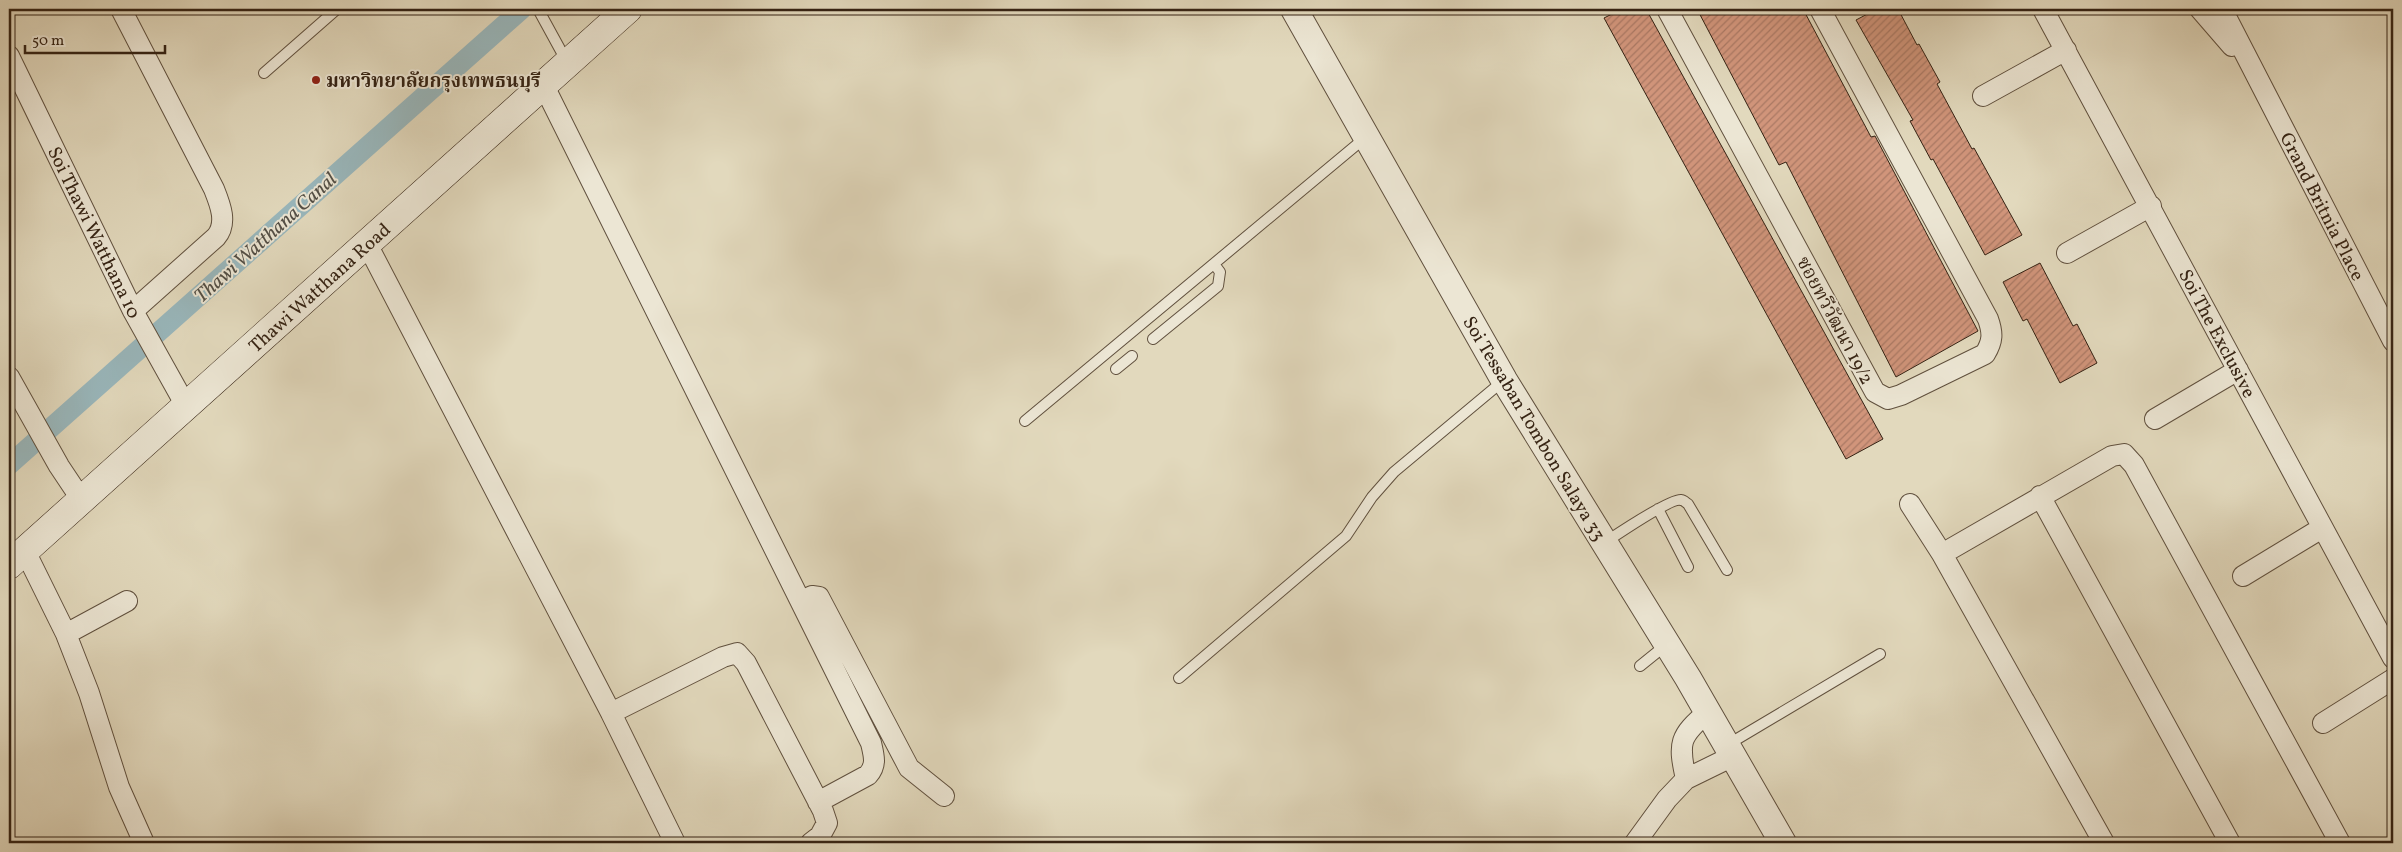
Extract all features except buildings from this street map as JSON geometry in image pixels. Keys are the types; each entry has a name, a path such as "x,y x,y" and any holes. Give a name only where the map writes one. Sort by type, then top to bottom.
{"main road":[{"name":"Thawi Watthana Road","path":"17,558 569,65 628,9"}],"street":[{"path":"121,9 214,189 221,208 222,225 221,231 216,237 135,314"},
{"name":"Soi Tessaban Tombon Salaya 33","path":"1294,9 1504,380 1708,712 1783,843"},
{"name":"ซอยทวีวัฒนา 19/2","path":"1668,9 1875,392 1888,399 1901,395 1985,354 1992,343 1992,332 1988,319 1820,9"},
{"name":"Soi The Exclusive","path":"2043,9 2151,206 2393,658"},
{"name":"Grand Britnia Place","path":"2200,9 2252,71"},
{"name":"Grand Britnia Place","path":"2222,9 2252,71 2393,341"},
{"path":"1982,96 2066,50"},
{"name":"Soi Thawi Watthana 10","path":"9,56 135,314 186,406"},
{"path":"544,86 871,743 875,758 874,769 868,776 818,802"},
{"path":"2067,253 2151,206"},
{"path":"367,244 611,713 675,843"},
{"path":"2155,419 2238,370"},
{"path":"9,376 59,466 81,500"},
{"path":"1942,554 2112,456 2124,454 2134,465 2340,843"},
{"path":"2040,496 2230,843"},
{"path":"1910,504 1942,554 2104,843"},
{"path":"2243,576 2322,528"},
{"path":"17,558 66,634 89,694 120,788 144,843"},
{"path":"801,600 812,596 819,597 909,768 944,796"},
{"path":"66,634 127,601"},
{"path":"611,713 723,657 737,653 746,663 827,823 820,836 811,843"},
{"path":"2323,723 2393,679"},
{"path":"1686,779 1682,743 1687,730 1708,712"},
{"path":"1635,843 1667,800 1686,779 1730,750"}],"lane":[{"path":"264,73 336,9"},
{"path":"538,9 569,65"},
{"path":"1025,421 1367,136"},
{"path":"1153,339 1218,286 1220,272 1214,264"},
{"path":"1116,369 1132,356"},
{"path":"1179,678 1346,536 1372,497 1394,472 1504,380"},
{"path":"1604,543 1658,509 1674,501 1681,500 1688,504 1727,570"},
{"path":"1658,509 1688,567"},
{"path":"1640,666 1667,644"},
{"path":"1730,750 1880,654"}],"waterway":[{"name":"Thawi Watthana Canal","path":"9,465 522,9"}],"place":[{"name":"มหาวิทยาลัยกรุงเทพธนบุรี","path":"316,80"}]}
